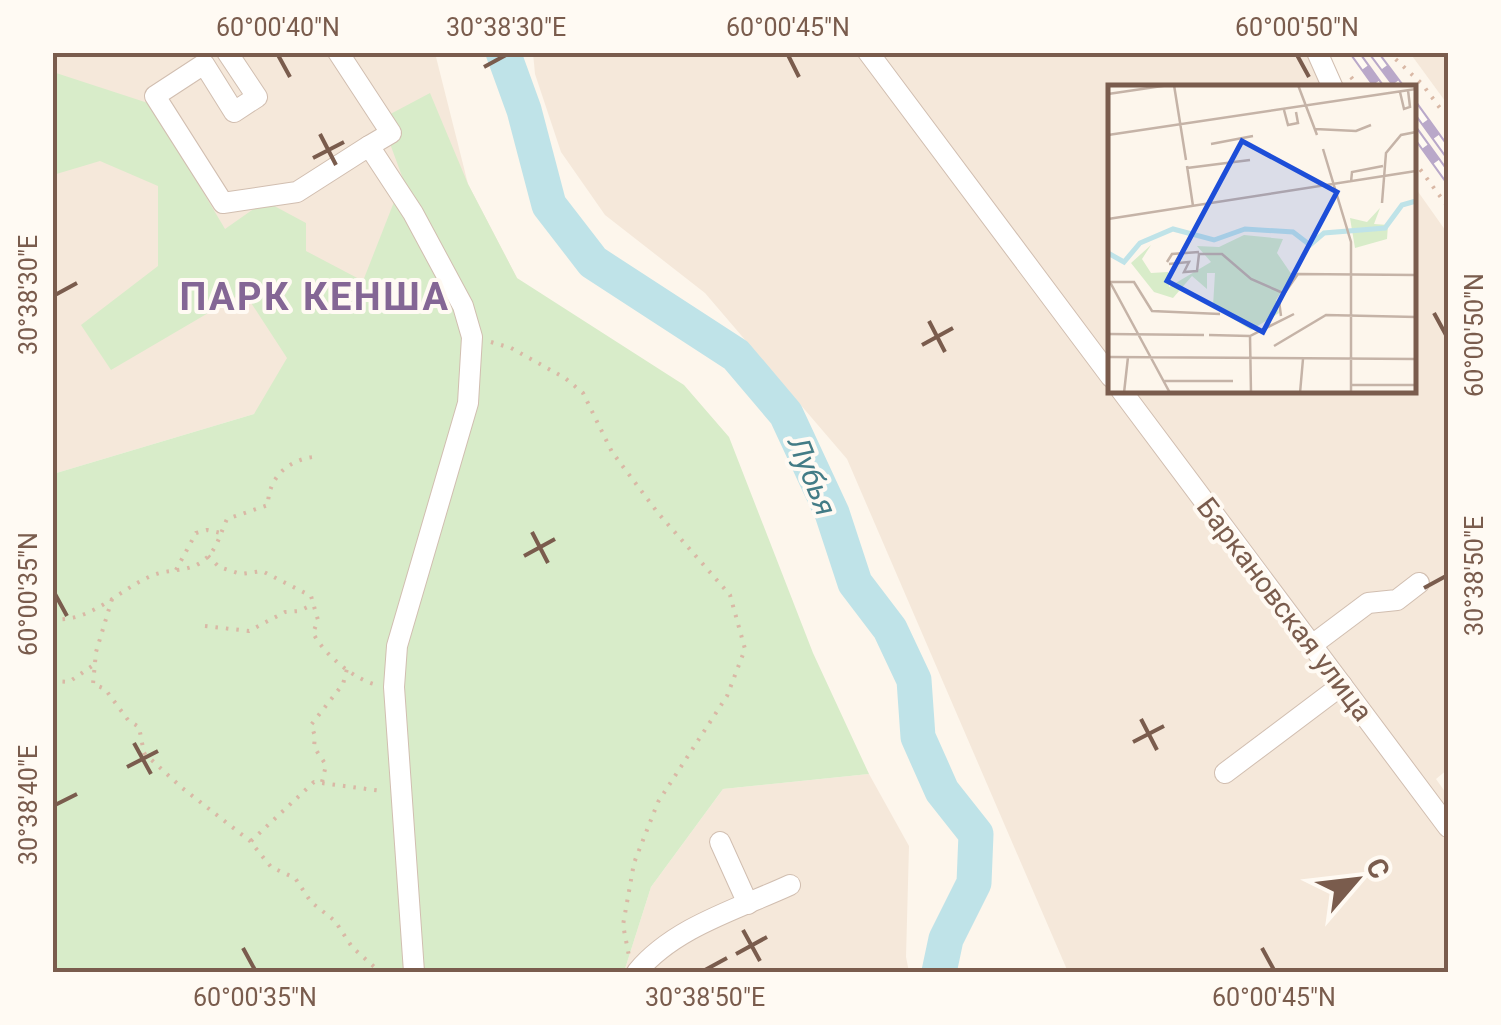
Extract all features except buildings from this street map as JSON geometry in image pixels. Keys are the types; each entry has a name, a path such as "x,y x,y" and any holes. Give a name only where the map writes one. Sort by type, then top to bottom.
{"street":[{"path":"227,52 257,97 234,112 204,64 155,96 223,203 297,192 391,133 338,52"},
{"path":"868,52 1108,373"},
{"path":"1317,52 1332,85"},
{"path":"370,146 413,212 463,306 472,337 468,403 397,646 394,688 414,972"},
{"name":"Баркановская улица","path":"1122,392 1448,827"},
{"path":"1312,645 1368,603 1397,600 1419,584"},
{"path":"1225,773 1342,685"},
{"path":"720,842 748,904"},
{"path":"632,963 688,931 790,885"}],"path":[{"path":"1388,52 1422,84 1440,108 1448,108"},
{"path":"1416,164 1448,207"},
{"path":"472,337 511,348 565,378 582,393 612,452 658,513 730,595 746,650 727,696 658,802 634,863 623,925 632,963"},
{"path":"52,619 79,618 150,576 188,569 208,556 227,520 268,505 268,491 288,466 298,459 314,457"},
{"path":"176,570 196,534 207,530 222,533"},
{"path":"208,556 219,567 241,574 262,570 311,596 318,620 313,633 318,644 367,684 394,688"},
{"path":"112,599 93,665 92,684 105,689 128,720 139,727 144,753 250,842 271,867 295,878 311,902 335,920 352,946 380,972"},
{"path":"206,626 249,631 285,612 314,604"},
{"path":"52,681 69,682 93,665"},
{"path":"322,782 326,766 314,748 311,725 342,684 348,668"},
{"path":"250,842 314,782 352,790 401,789"}],"shaded area":[{"path":"53,53 435,53 468,184 517,278 254,414 53,474"},
{"path":"533,53 1314,53 1338,85 1108,85 1108,392 1416,392 1416,189 1448,234 1448,769 1436,779 1448,796 1448,972 1068,972 847,459 705,293 605,215 561,152 535,74"},
{"path":"1410,53 1448,53 1448,105"},
{"path":"869,774 909,846 909,972 624,972 651,887 723,789"}],"green space":[{"path":"53,72 151,104 225,229 265,201 306,223 306,251 363,281 403,179 381,119 430,93 468,184 517,278 684,385 729,437 813,653 869,774 723,789 651,887 624,972 61,972 53,968 53,474 254,414 287,358 244,292 111,370 81,325 158,266 158,186 100,161 53,175"}],"waterway":[{"name":"Лубья","path":"503,52 524,110 549,205 593,262 736,355 786,414 832,513 855,583 890,629 914,680 918,737 942,791 976,834 974,883 946,939 939,972"}],"railway":[{"path":"1354,52 1378,85"},
{"path":"1373,52 1398,85"},
{"path":"1416,109 1448,153"},
{"path":"1416,134 1448,178"}],"district":[{"name":"ПАРК КЕНША","path":"315,297"}]}
